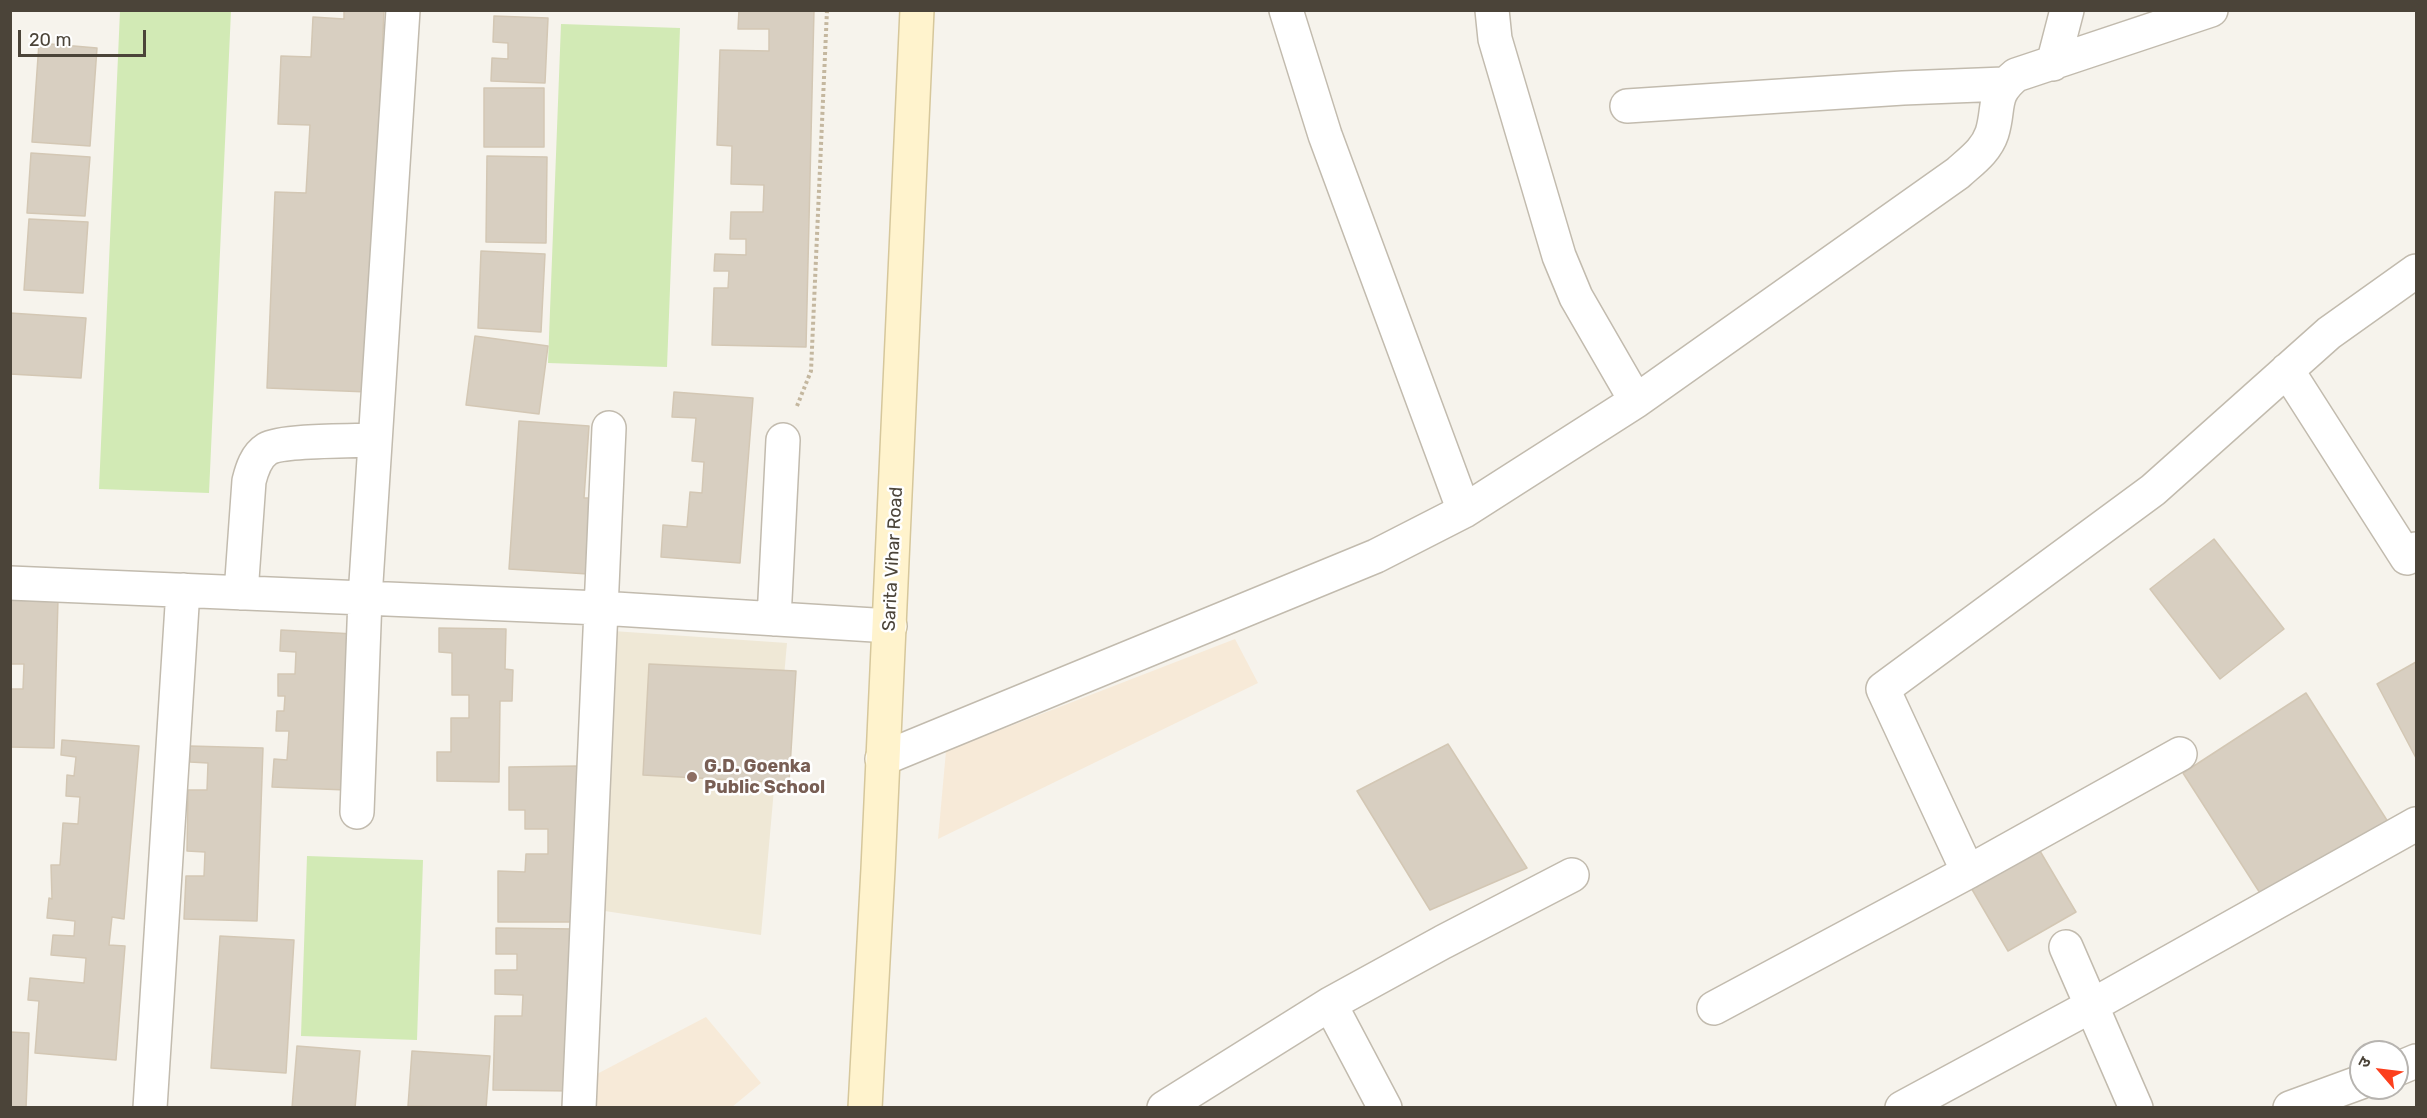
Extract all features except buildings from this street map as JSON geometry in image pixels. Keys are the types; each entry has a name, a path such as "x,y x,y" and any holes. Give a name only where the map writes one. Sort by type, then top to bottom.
{"street":[{"path":"357,812 365,598 403,10"},
{"name":"Sarita Vihar Road","path":"865,1107 879,869 882,759 917,10"},
{"path":"1286,10 1325,135 1464,511"},
{"path":"1492,10 1495,39 1559,256 1576,297 1636,401"},
{"path":"2053,64 2067,10"},
{"path":"882,759 1376,556 1464,511 1636,401 1958,173 1984,149 1992,133 1996,105 2004,84 2016,75 2211,10"},
{"path":"1627,106 1903,88 2004,84"},
{"path":"1968,872 1883,688 2153,490 2329,333 2416,271"},
{"path":"2287,370 2407,558 2416,549"},
{"path":"579,1107 609,428"},
{"path":"241,593 249,481 253,464 267,449 283,445 375,440"},
{"path":"774,619 783,440"},
{"path":"10,583 600,608 890,626"},
{"path":"150,1107 183,590"},
{"path":"1714,1008 1968,872 2180,754"},
{"path":"1902,1107 2091,1006 2416,824"},
{"path":"1164,1107 1330,1004 1572,875"},
{"path":"2066,947 2136,1107"},
{"path":"1330,1004 1385,1107"},
{"path":"2290,1107 2349,1086"}],"path":[{"path":"783,440 811,371 827,10"}],"shaded area":[{"name":"G.D. Goenka Public School","path":"613,631 787,643 761,935 605,911"},
{"path":"1235,639 1258,683 938,839 946,751"},
{"path":"706,1017 761,1083 732,1107 592,1108 595,1075"}],"green space":[{"path":"120,11 231,11 209,493 99,489"},
{"path":"561,24 680,28 667,367 548,363"},
{"path":"307,856 423,860 417,1040 301,1036"}],"place":[{"name":"G.D. Goenka Public School","path":"692,777"}]}
